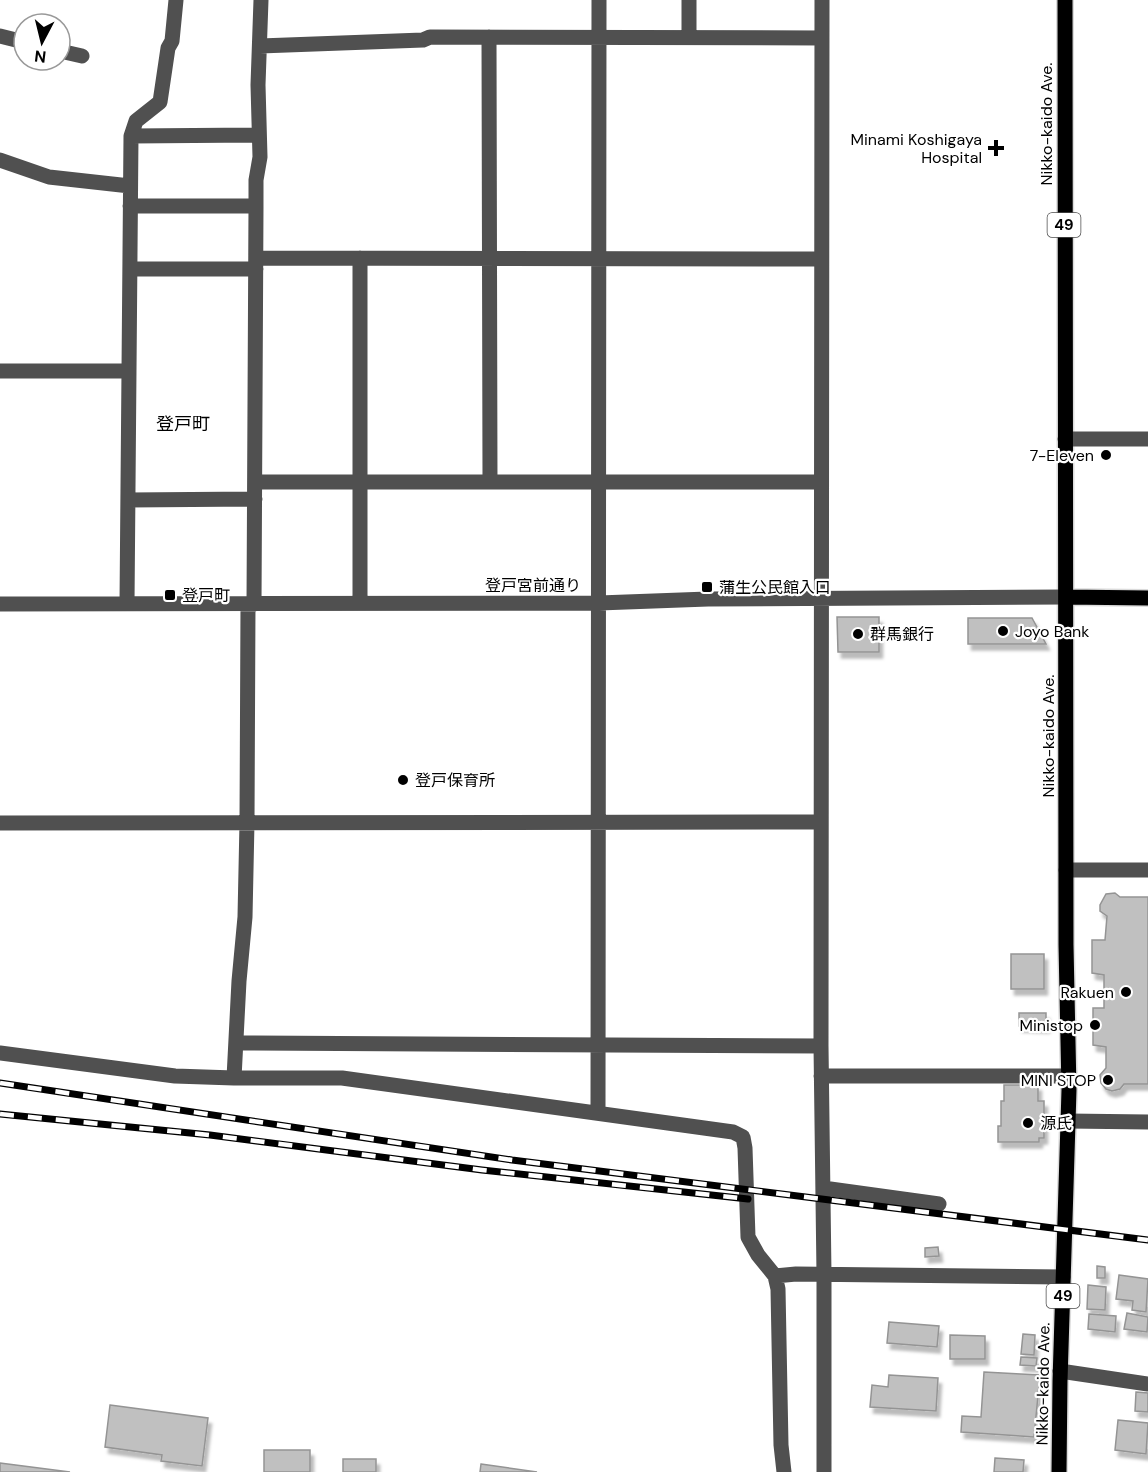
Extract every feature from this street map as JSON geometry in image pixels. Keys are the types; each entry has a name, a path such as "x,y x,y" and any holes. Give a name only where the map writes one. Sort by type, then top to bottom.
{"main road":[{"name":"Nikko-kaido Ave.","path":"1059,1472 1069,1076 1066,870 1065,0"},
{"path":"1066,597 1148,598"}],"street":[{"path":"127,604 131,136 136,121 160,102 168,48 172,41 176,0"},
{"path":"234,1078 245,917 255,499 256,180 260,157 258,135 261,0"},
{"path":"598,1113 599,0"},
{"path":"689,0 689,38"},
{"path":"822,0 821,1076 824,1472"},
{"path":"260,46 423,40 430,37 822,38"},
{"path":"489,37 490,482"},
{"path":"72,54 82,56"},
{"path":"131,136 258,135"},
{"path":"0,160 49,177 130,186"},
{"path":"130,206 256,206"},
{"path":"130,269 360,258 821,259"},
{"path":"360,258 360,603"},
{"path":"0,371 129,371"},
{"path":"1065,439 1148,439"},
{"path":"255,482 821,482"},
{"path":"128,500 255,499"},
{"name":"登戸宮前通り","path":"0,604 598,603 664,600 1066,597"},
{"path":"0,823 821,822"},
{"path":"1066,870 1148,870"},
{"path":"236,1043 821,1046"},
{"path":"0,1053 175,1076 342,1078 733,1132 743,1137 748,1237 758,1255 775,1276 778,1289 781,1445 784,1472"},
{"path":"821,1076 1069,1076"},
{"path":"1068,1121 1148,1122"},
{"path":"823,1188 939,1204"},
{"path":"775,1276 824,1274 1063,1277"},
{"path":"1060,1371 1148,1384"}],"building":[{"name":"群馬銀行","path":"837,617 879,617 879,652 838,652"},
{"name":"Joyo Bank","path":"968,618 1032,618 1046,644 968,644"},
{"name":"Rakuen","path":"1115,893 1120,897 1148,897 1148,1084 1124,1084 1120,1089 1112,1091 1106,1089 1101,1083 1100,1075 1106,1068 1106,1047 1093,1045 1093,1008 1104,1008 1104,975 1092,973 1092,940 1105,940 1107,916 1100,911 1100,905 1106,894"},
{"path":"1011,954 1044,954 1044,989 1011,989"},
{"path":"1019,1013 1046,1013 1046,1027 1019,1026"},
{"path":"1004,1085 1038,1085 1038,1101 1044,1101 1044,1138 1039,1138 1039,1142 998,1142"},
{"path":"938,1247 939,1256 925,1257 925,1248"},
{"path":"1097,1266 1105,1267 1105,1278 1097,1278"},
{"path":"1119,1275 1148,1279 1146,1312 1132,1310 1133,1301 1116,1299"},
{"path":"1088,1285 1106,1287 1105,1310 1087,1309"},
{"path":"1127,1313 1148,1317 1147,1332 1124,1329"},
{"path":"1089,1314 1116,1316 1115,1332 1088,1329"},
{"path":"889,1322 939,1326 937,1347 887,1343"},
{"path":"1023,1334 1035,1335 1034,1355 1021,1354"},
{"path":"950,1335 985,1336 985,1359 950,1359"},
{"path":"1021,1357 1037,1358 1036,1366 1020,1365"},
{"path":"984,1372 1040,1375 1034,1437 961,1432 962,1416 981,1417"},
{"path":"889,1375 938,1378 936,1411 870,1407 872,1385 888,1387"},
{"path":"1136,1392 1148,1393 1148,1412 1135,1411"},
{"path":"110,1405 208,1418 202,1466 161,1461 162,1455 105,1447"},
{"path":"1118,1420 1148,1423 1146,1454 1115,1450"},
{"path":"264,1450 310,1450 310,1472 264,1472"},
{"path":"995,1458 1024,1460 1023,1472 994,1472"},
{"path":"343,1459 376,1459 376,1472 343,1472"},
{"path":"0,1463 70,1472 0,1472"},
{"path":"481,1464 537,1472 480,1472"}],"railway":[{"path":"0,1083 512,1160 1148,1240"},
{"path":"0,1114 210,1135 482,1170 748,1199"}],"place":[{"name":"Minami Koshigaya Hospital","path":"996,148"},
{"name":"7-Eleven","path":"1106,455"},
{"name":"蒲生公民館入口","path":"707,587"},
{"name":"登戸町","path":"170,595"},
{"name":"Joyo Bank","path":"1003,631"},
{"name":"群馬銀行","path":"858,634"},
{"name":"登戸保育所","path":"403,780"},
{"name":"Rakuen","path":"1126,992"},
{"name":"Ministop","path":"1095,1025"},
{"name":"MINI STOP","path":"1108,1080"},
{"name":"源氏","path":"1028,1123"}],"district":[{"name":"登戸町","path":"183,424"}]}
